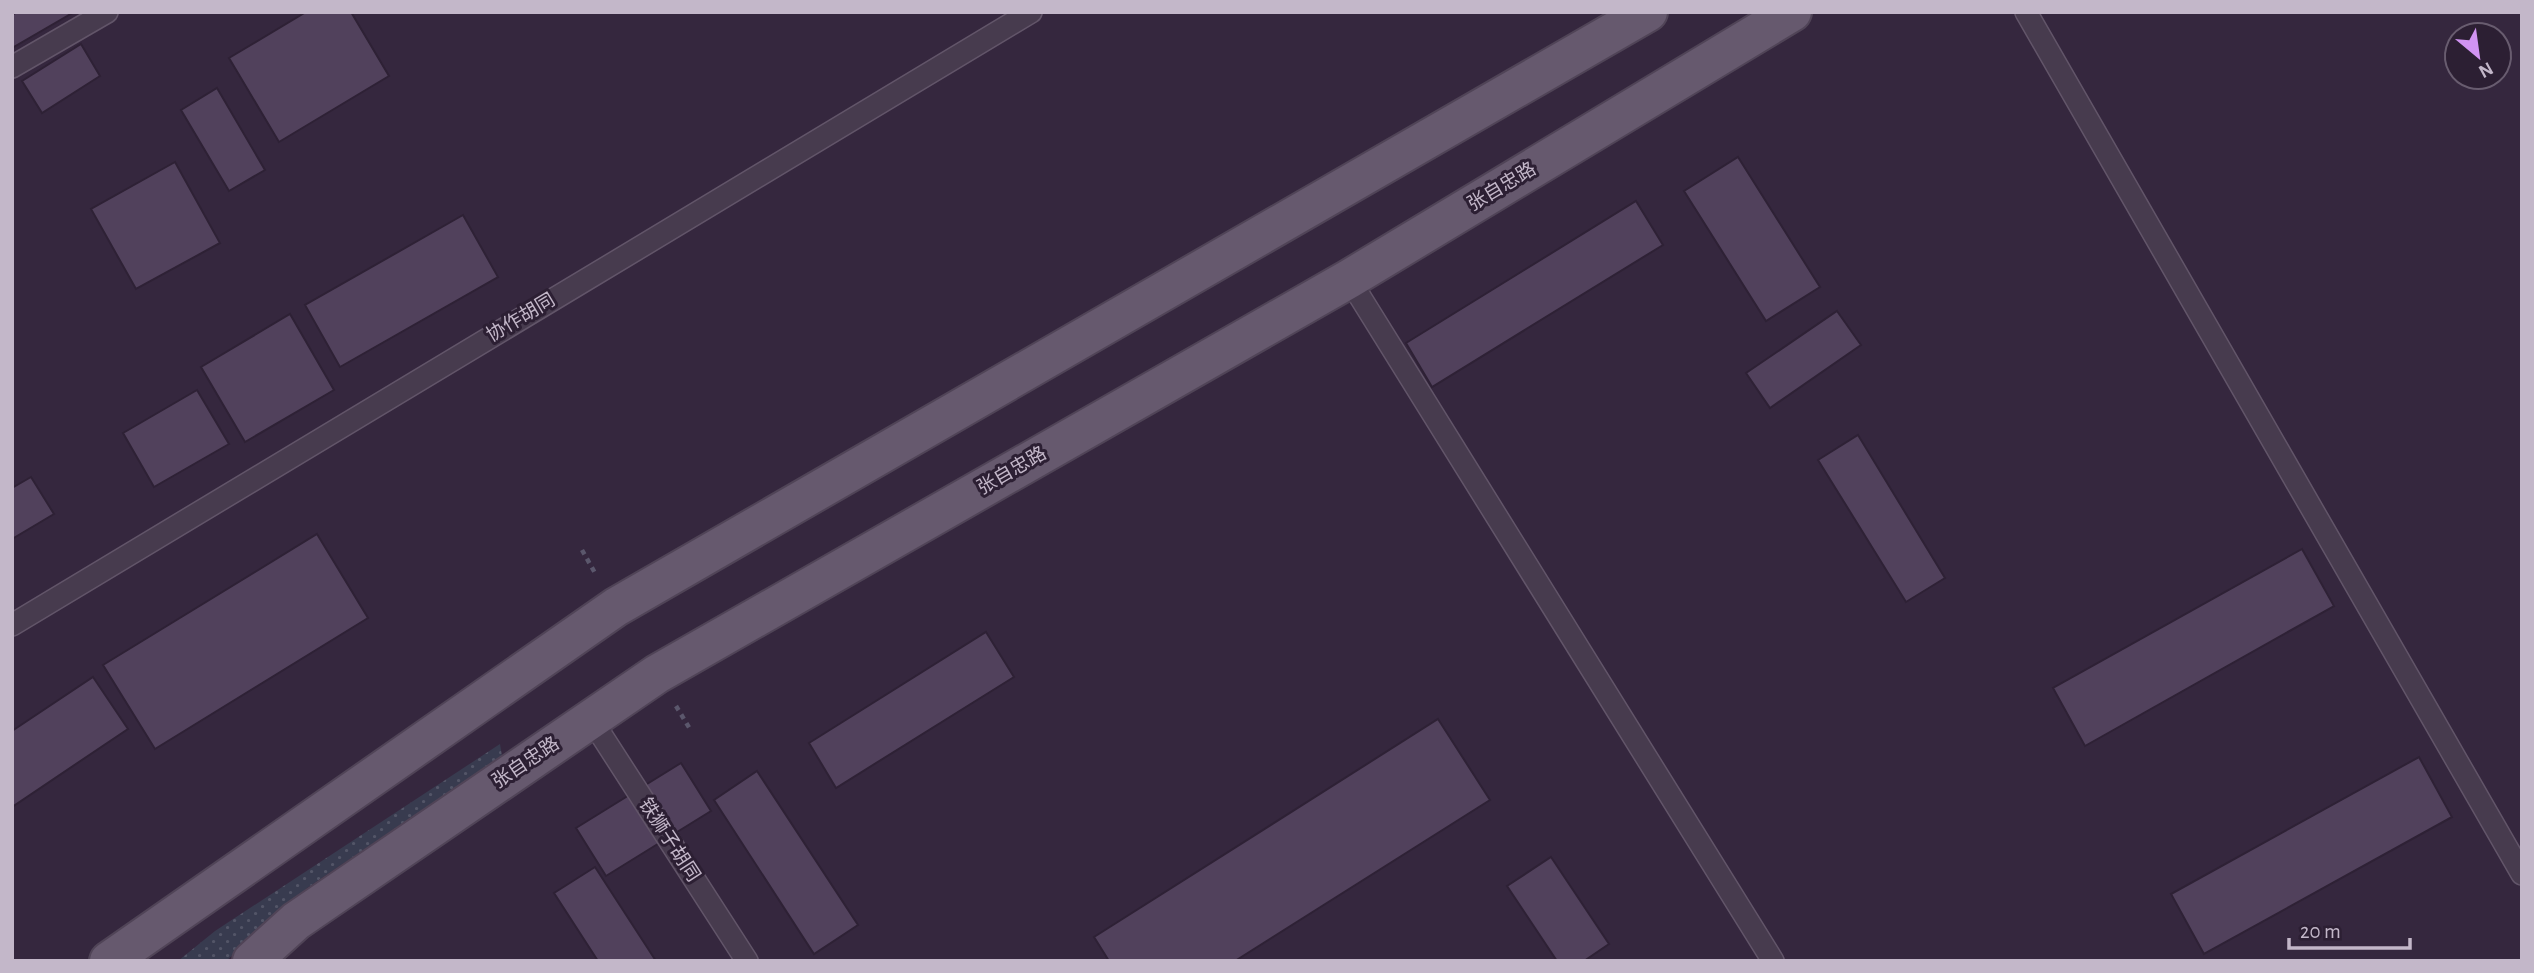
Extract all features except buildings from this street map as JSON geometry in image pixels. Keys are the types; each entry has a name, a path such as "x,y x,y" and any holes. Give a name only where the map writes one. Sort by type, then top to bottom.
{"main road":[{"path":"109,961 616,607 1648,12"},
{"name":"张自忠路","path":"252,961 296,921 657,674 1349,279 1792,12"}],"lane":[{"path":"12,67 107,12"},
{"name":"协作胡同","path":"12,625 43,609 1031,12"},
{"path":"2026,12 2522,874"},
{"path":"1349,279 1773,961"},
{"name":"铁狮子胡同","path":"591,719 747,961"}],"shaded area":[{"path":"500,744 502,756 307,888 226,961 178,961 215,931"}]}
